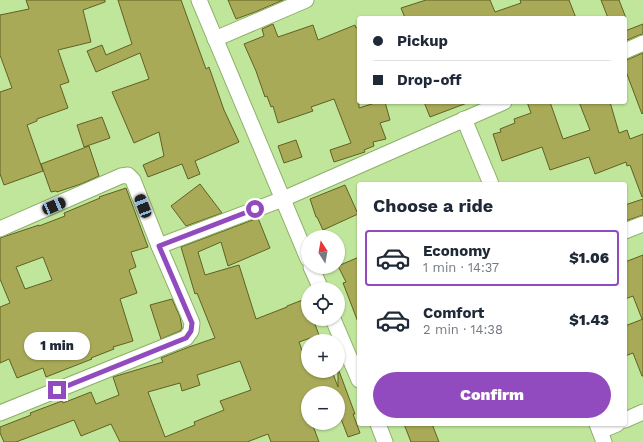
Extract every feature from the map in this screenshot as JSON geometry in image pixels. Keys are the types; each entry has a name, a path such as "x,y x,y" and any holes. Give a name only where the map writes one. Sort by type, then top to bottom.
{"street":[{"path":"199,0 301,242"},
{"path":"216,39 306,0"},
{"path":"627,49 643,43"},
{"path":"159,246 283,199 499,104"},
{"path":"464,119 490,182"},
{"path":"0,229 121,176 128,175 133,180 192,323 191,331 186,338 0,413"},
{"path":"627,231 643,224"},
{"path":"336,326 357,375"},
{"path":"627,419 643,412"},
{"path":"379,426 384,442"},
{"path":"600,432 612,426"}],"building":[{"path":"26,0 105,0 105,2 83,10 91,42 58,50 69,82 60,85 68,108 37,119 37,121 27,125 43,171 4,185 0,174 0,92 12,88 0,55 0,15 29,9"},
{"path":"118,0 181,0 206,69 209,67 224,110 239,142 195,161 200,174 188,179 182,164 148,177 143,165 164,156 159,132 134,143 112,92 149,79 140,53 96,72 87,51 102,45 106,55 132,44"},
{"path":"228,0 283,0 236,19"},
{"path":"426,0 490,0 495,12 521,3 520,0 569,0 575,16 404,16 401,8"},
{"path":"601,0 619,0 625,16 607,16"},
{"path":"273,24 278,37 313,25 318,40 355,25 357,28 357,104 359,104 359,108 372,104 386,104 390,120 380,123 386,139 373,142 374,146 364,150 365,152 334,162 330,150 351,143 334,99 311,107 313,111 278,123 273,106 271,107 267,96 265,97 256,71 244,44 264,36 262,29"},
{"path":"643,24 643,34 627,40 627,30"},
{"path":"643,53 642,114 627,74 627,60"},
{"path":"425,104 464,104 430,117"},
{"path":"528,104 551,104 563,139 590,130 580,104 611,104 619,133 627,130 630,139 643,134 643,197 630,165 627,166 626,162 595,174 589,157 550,170 542,147 502,161 493,134 501,132 500,129 515,123 514,119 531,113"},
{"path":"102,117 110,138 84,147 77,125"},
{"path":"296,140 302,157 284,163 278,146"},
{"path":"89,146 99,176 57,192 51,192 41,164"},
{"path":"200,184 222,213 186,226 171,206"},
{"path":"345,185 357,214 323,230 316,217 310,199"},
{"path":"126,188 148,247 131,252 136,267 129,270 137,293 120,299 133,341 113,347 114,349 91,358 92,359 46,377 43,368 17,378 9,359 0,363 0,307 10,303 0,279 0,238 65,216 64,213 100,198 99,197","holes":["43,257 52,280 25,289 16,267"]},
{"path":"643,199 643,215 627,220 627,204"},
{"path":"258,218 270,248 228,266 221,242 198,252 205,275 239,265 256,319 301,301 301,326 316,326 319,334 301,334 301,341 299,342 301,348 301,378 335,378 338,386 301,386 301,430 315,430 319,442 271,442 268,434 247,442 120,442 111,424 81,436 74,420 16,442 4,442 0,433 0,427 31,415 30,413 62,401 63,403 91,392 96,404 119,395 113,377 163,362 161,358 215,338 197,293 195,294 181,247","holes":["240,361 251,390 220,401 224,410 194,422 195,425 165,437 148,392 180,383 182,391 200,385 197,375"]},
{"path":"643,255 642,319 633,296 627,298 627,261"},
{"path":"357,258 357,319 345,288 346,282 342,274 345,274 345,263"},
{"path":"172,299 180,317 182,328 180,331 161,339 150,305"},
{"path":"643,319 643,376 633,353 627,355 627,325"},
{"path":"338,378 342,378 345,386 338,386"},
{"path":"345,387 360,433 348,437 345,429"},
{"path":"405,426 433,426 439,442 411,442"}],"route":[{"path":"57,390 186,338 191,331 192,323 159,246 255,209"}]}
